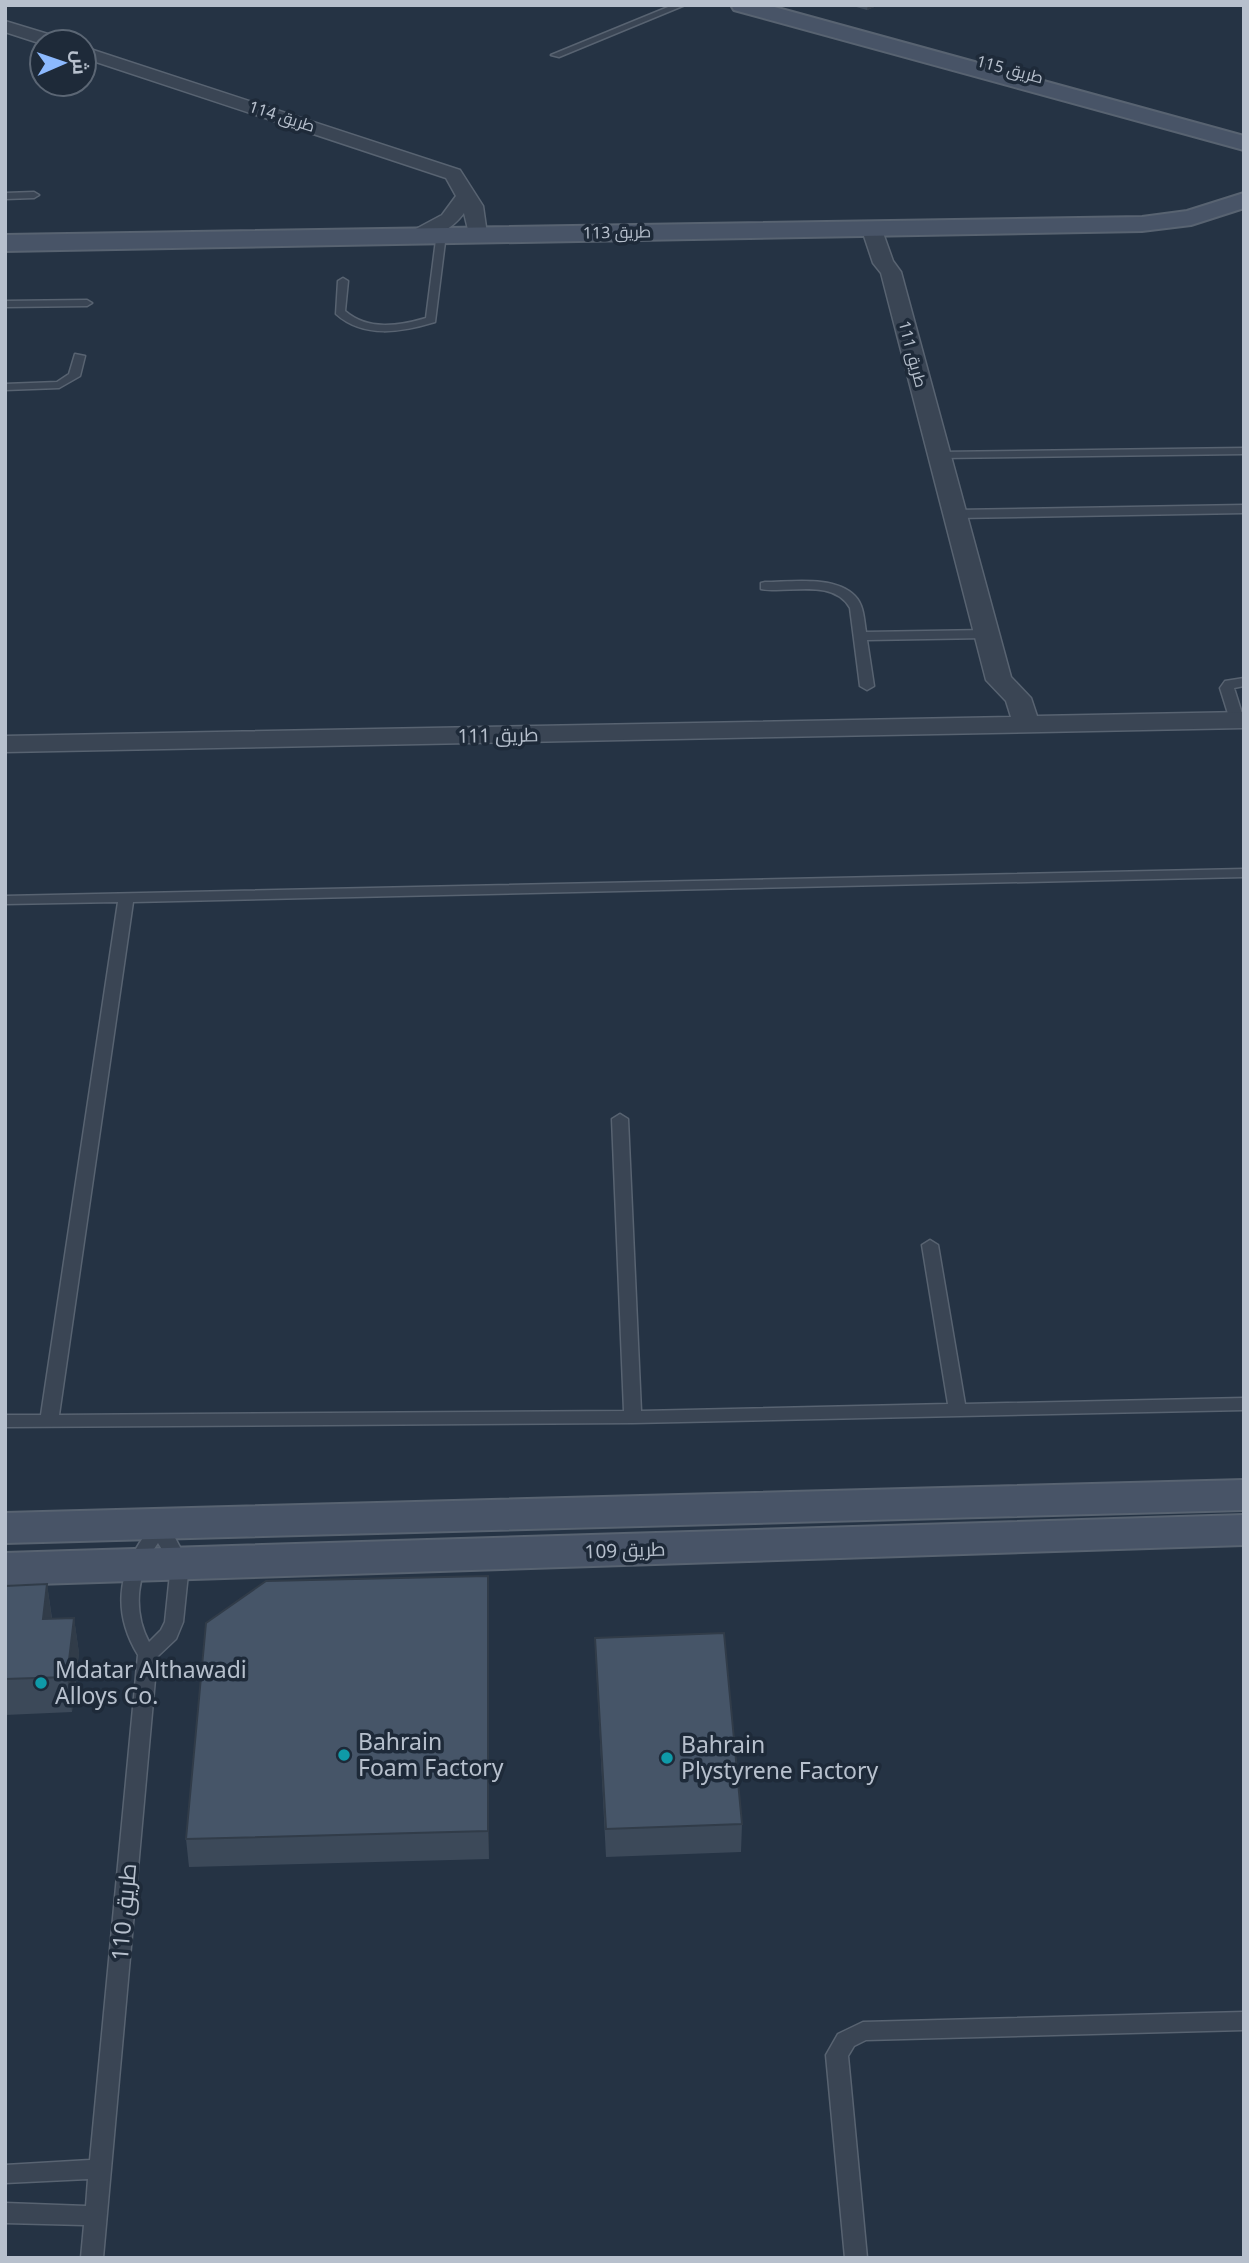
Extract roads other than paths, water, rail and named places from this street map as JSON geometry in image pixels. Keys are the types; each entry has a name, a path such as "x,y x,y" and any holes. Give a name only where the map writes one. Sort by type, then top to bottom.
{"street":[{"name":"طريق 115","path":"742,5 1176,125 1194,135 1242,145"},
{"name":"طريق 115","path":"777,5 1242,145"},
{"path":"5,26 28,33"},
{"name":"طريق 114","path":"98,56 453,174 461,182 465,198 473,206 477,234"},
{"path":"431,234 449,219 465,198"},
{"name":"طريق 113","path":"5,243 431,234 883,230 1155,223 1191,218 1238,198"},
{"name":"طريق 111","path":"883,230 901,263 891,272 999,680 1015,693 1027,724"},
{"path":"991,725 986,694 999,680"},
{"name":"طريق 111","path":"5,744 1240,720"},
{"name":"طريق 109","path":"5,1569 157,1542 1244,1495"},
{"name":"طريق 109","path":"5,1528 157,1542 1244,1530"}],"lane":[{"path":"556,55 681,5"},
{"path":"5,196 34,195"},
{"path":"343,281 340,312 347,320 358,325 396,327 431,320 431,234"},
{"path":"5,304 87,303"},
{"path":"5,387 65,383 73,379 79,356"},
{"path":"940,455 1244,451"},
{"path":"956,514 1244,509"},
{"path":"765,586 823,587 843,593 855,603 867,686"},
{"path":"860,636 987,634"},
{"path":"1240,720 1227,688 1230,684 1244,682"},
{"path":"5,900 1244,873"},
{"path":"49,1420 126,898"},
{"path":"620,1119 633,1417"},
{"path":"930,1245 957,1409"},
{"path":"5,1421 633,1417 1244,1404"},
{"path":"157,1542 174,1622 169,1634 148,1655 138,1643 130,1620 157,1542"},
{"name":"طريق 110","path":"92,2258 148,1655"},
{"path":"856,2258 837,2055 846,2040 863,2031 1244,2021"},
{"path":"5,2174 101,2169"},
{"path":"5,2213 96,2216"}],"place":[{"name":"Mdatar Althawadi Alloys Co.","path":"41,1683"},
{"name":"Bahrain Foam Factory","path":"344,1755"},
{"name":"Bahrain Plystyrene Factory","path":"667,1758"}]}
